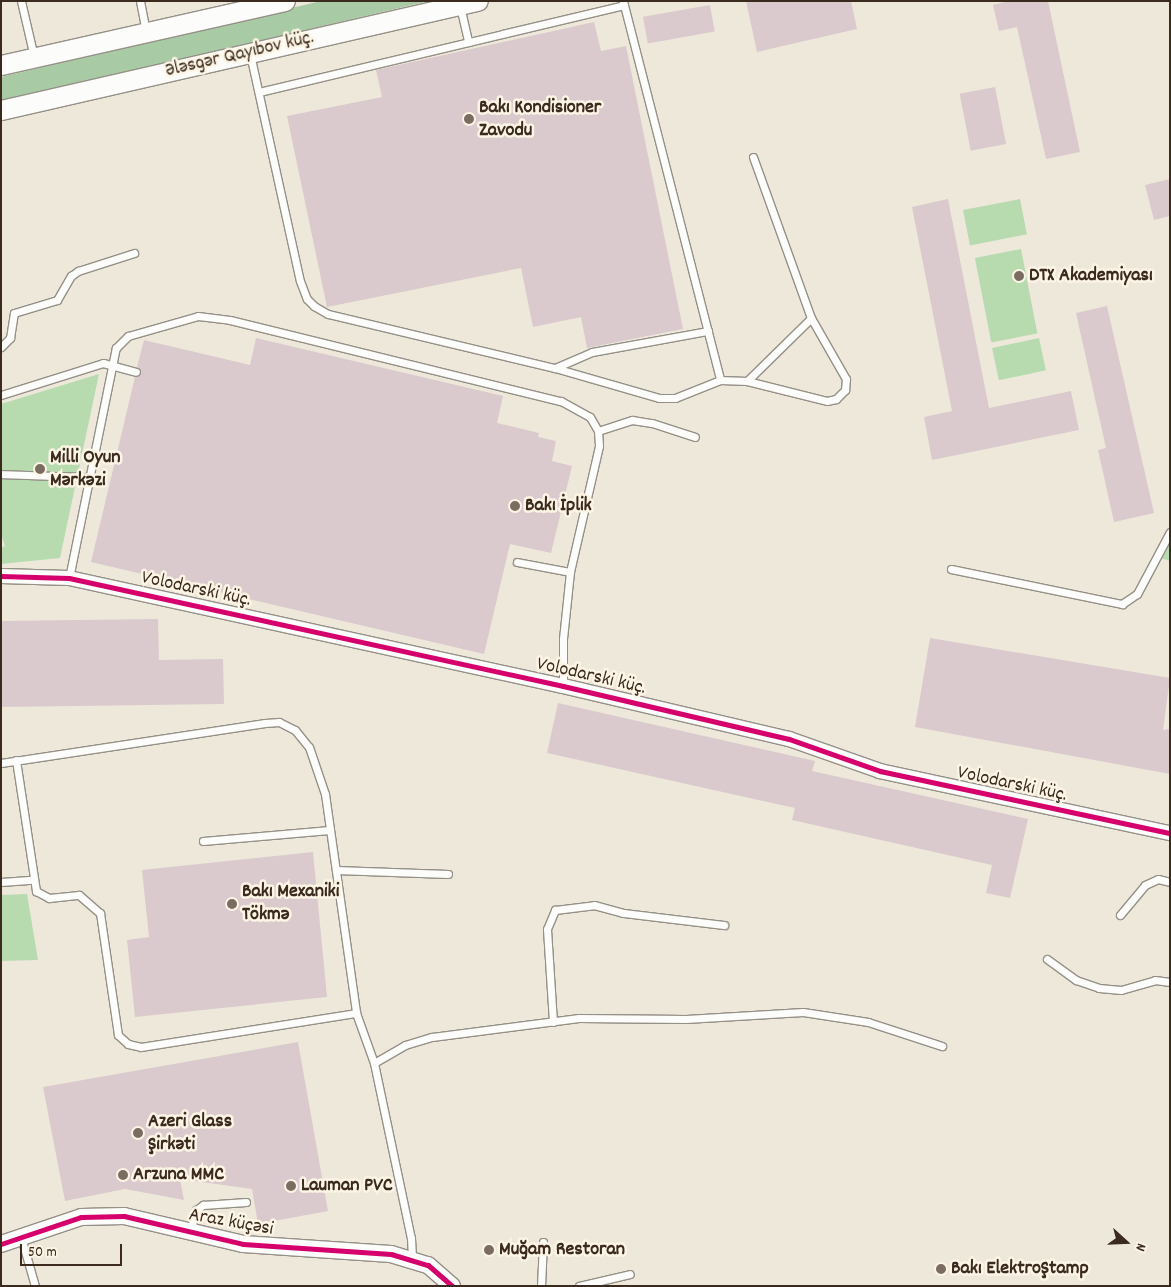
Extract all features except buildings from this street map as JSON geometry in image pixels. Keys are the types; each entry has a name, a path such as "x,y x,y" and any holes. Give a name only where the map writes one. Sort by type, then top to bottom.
{"main road":[{"path":"1,65 285,1"},
{"name":"Ələsgər Qayıbov küç.","path":"1,110 469,3"}],"street":[{"name":"Volodarski küç.","path":"1,576 69,578 563,686 789,739 880,771 1170,833"},
{"name":"Araz küçəsi","path":"1,1244 96,1215 135,1217 190,1232 261,1247 391,1254 428,1265 452,1286"}],"lane":[{"path":"20,1 34,57"},
{"path":"140,1 146,33"},
{"path":"468,42 469,3"},
{"path":"259,92 624,3 720,380"},
{"path":"250,52 300,281 307,299 314,306 328,314 555,368 659,398 675,398 720,380 747,381 827,401 836,398 845,390 846,379 811,318 753,157"},
{"path":"1,347 10,338 14,313 57,300 71,276 78,271 134,253"},
{"path":"69,578 111,363 116,348 128,336 198,316 213,317 560,401 590,417 598,431 599,446 570,572 563,639 563,686"},
{"path":"747,381 811,318"},
{"path":"555,368 592,352 708,331"},
{"path":"1,395 96,364 111,363 136,372"},
{"path":"598,431 632,420 652,423 695,438"},
{"path":"1,474 88,477"},
{"path":"951,569 1122,604 1137,594 1170,532"},
{"path":"517,562 570,572"},
{"path":"1,763 279,722 295,730 309,748 325,794 356,1013 374,1063 411,1238 412,1259"},
{"path":"16,760 32,880 36,892 49,898 79,895 100,913 118,1035 128,1044 141,1047 356,1013"},
{"path":"203,841 330,830"},
{"path":"336,870 448,874"},
{"path":"1120,914 1145,885 1158,879 1170,882"},
{"path":"1,882 32,880"},
{"path":"553,1022 547,929 554,910 594,906 623,913 724,925"},
{"path":"1047,959 1076,980 1099,988 1121,990 1155,980 1170,982"},
{"path":"374,1063 405,1045 432,1038 579,1018 686,1019 803,1012 868,1022 942,1046"},
{"path":"190,1232 196,1210 203,1205 246,1202"},
{"path":"21,1237 35,1286"},
{"path":"541,1286 543,1242"},
{"path":"579,1286 630,1274"}],"green space":[{"path":"321,1 429,1 1,101 1,77"},
{"path":"1020,199 1027,234 970,245 963,210"},
{"path":"1021,249 1037,333 991,342 975,258"},
{"path":"1039,338 1046,370 999,380 992,348"},
{"name":"Milli Oyun Mərkəzi","path":"99,374 60,558 1,564 1,548 5,546 1,534 1,404"},
{"path":"1170,542 1170,561 1160,558"},
{"path":"27,894 38,960 1,961 1,895"}],"cycle path":[{"path":"1,576 69,578 563,686 789,739 880,771 1170,833"},
{"path":"1,1244 81,1217 124,1216 243,1244 391,1254 428,1265 452,1286"}],"place":[{"name":"Bakı Kondisioner Zavodu","path":"469,119"},
{"name":"DTX Akademiyası","path":"1019,276"},
{"name":"Milli Oyun Mərkəzi","path":"40,469"},
{"name":"Bakı İplik","path":"515,506"},
{"name":"Bakı Mexaniki Tökmə","path":"232,904"},
{"name":"Azeri Glass Şirkəti","path":"138,1133"},
{"name":"Arzuna MMC","path":"123,1175"},
{"name":"Lauman PVC","path":"291,1186"},
{"name":"Muğam Restoran","path":"489,1250"},
{"name":"Bakı ElektroŞtamp","path":"941,1269"}]}
